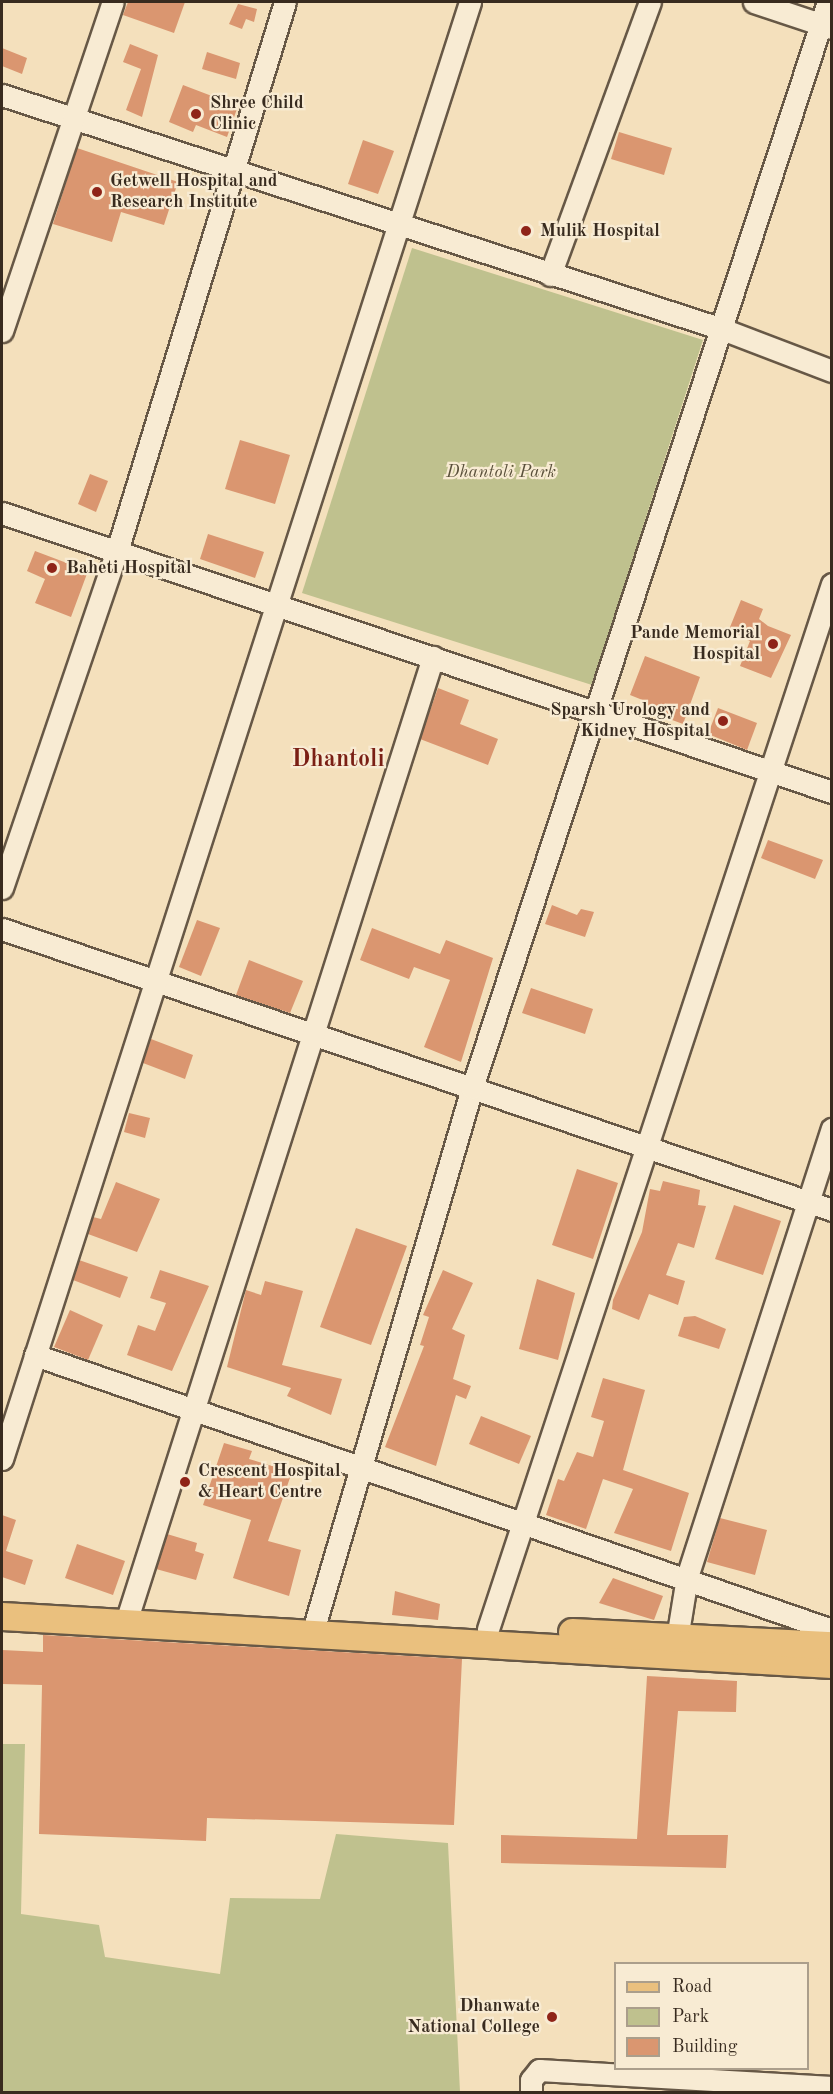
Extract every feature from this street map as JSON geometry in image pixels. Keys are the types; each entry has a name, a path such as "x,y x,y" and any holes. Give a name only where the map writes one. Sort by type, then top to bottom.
{"main road":[{"path":"2,1599 128,1614 313,1626 675,1646 831,1645"},
{"path":"2,1616 128,1614"},
{"path":"313,1626 488,1629 675,1646 831,1664"}],"street":[{"path":"2,331 113,2"},
{"path":"2,888 117,551 285,2"},
{"path":"2,1459 278,607 397,226 470,2"},
{"path":"550,275 650,2"},
{"path":"754,2 826,26"},
{"path":"313,1626 472,1088 599,711 722,329 826,26 828,2"},
{"path":"2,95 235,170 397,226 722,329 831,371"},
{"path":"2,513 278,607 599,711 831,792"},
{"path":"488,1629 831,584"},
{"path":"128,1614 315,1035 433,657"},
{"path":"2,929 831,1210"},
{"path":"675,1646 687,1577 831,1129"},
{"path":"35,1355 360,1463 687,1577 831,1630"},
{"path":"531,2092 531,2080 539,2070 831,2086"}],"green space":[{"name":"Dhantoli Park","path":"412,248 703,340 592,685 302,593"},
{"path":"2,1744 25,1744 21,1914 99,1925 105,1957 220,1974 230,1898 320,1899 336,1834 448,1843 460,2092 2,2092"}],"building":[{"path":"128,2 185,2 174,33 123,15"},
{"path":"238,4 257,9 254,22 246,19 242,29 229,24"},
{"path":"130,44 158,55 142,117 126,110 141,69 123,62"},
{"path":"2,48 27,58 22,74 2,66"},
{"path":"207,52 240,63 236,79 202,69"},
{"path":"183,85 238,106 227,137 196,125 193,132 169,122"},
{"path":"619,132 672,148 664,175 611,159"},
{"path":"363,140 394,151 378,194 348,184"},
{"path":"77,148 178,182 164,225 121,212 112,242 53,224"},
{"path":"240,440 290,455 275,504 225,489"},
{"path":"90,474 108,481 96,512 78,504"},
{"path":"208,534 264,552 255,578 200,559"},
{"path":"35,551 88,571 71,617 35,603 45,579 27,571"},
{"path":"741,600 763,609 759,619 768,626 791,635 771,678 740,666 750,641 728,632"},
{"path":"645,656 700,677 683,724 642,709 645,701 630,695"},
{"path":"438,688 469,700 460,724 498,739 488,765 420,739"},
{"path":"718,708 757,723 747,750 708,734"},
{"path":"768,840 823,860 815,879 761,858"},
{"path":"552,905 577,915 581,909 594,912 585,937 545,924"},
{"path":"197,920 220,928 201,976 179,967"},
{"path":"372,928 440,954 446,940 493,958 461,1062 424,1047 450,980 414,967 409,979 360,960"},
{"path":"249,960 303,981 290,1013 236,995"},
{"path":"531,988 593,1009 585,1034 522,1013"},
{"path":"151,1039 193,1055 185,1079 143,1063"},
{"path":"129,1113 150,1118 145,1138 124,1132"},
{"path":"577,1169 618,1183 593,1259 552,1245"},
{"path":"663,1181 700,1190 698,1205 706,1206 694,1248 678,1243 666,1275 685,1281 678,1305 649,1294 639,1320 612,1309 613,1300 642,1232 650,1189 660,1191"},
{"path":"116,1182 160,1199 137,1252 88,1234 93,1217 101,1219"},
{"path":"734,1205 781,1221 763,1275 715,1259"},
{"path":"356,1228 407,1246 371,1345 320,1327"},
{"path":"79,1260 128,1277 120,1298 73,1280"},
{"path":"160,1270 209,1286 172,1371 127,1355 138,1325 155,1331 166,1303 150,1298"},
{"path":"443,1270 473,1283 452,1329 465,1335 453,1379 471,1386 466,1399 456,1395 436,1466 385,1447 424,1346 420,1345 429,1317 423,1315"},
{"path":"537,1279 575,1293 558,1360 519,1349"},
{"path":"265,1281 303,1291 282,1365 342,1379 331,1415 287,1396 291,1388 227,1367 246,1290 261,1295"},
{"path":"70,1310 103,1325 88,1360 54,1347"},
{"path":"695,1316 726,1329 719,1349 678,1336 684,1317"},
{"path":"603,1378 645,1390 623,1470 689,1493 671,1551 614,1533 633,1489 603,1479 586,1529 546,1515 558,1479 564,1481 577,1452 593,1457 604,1421 591,1417"},
{"path":"481,1416 531,1436 519,1464 469,1444"},
{"path":"224,1443 252,1451 249,1459 292,1472 268,1541 301,1550 289,1596 233,1578 251,1520 203,1505"},
{"path":"2,1515 16,1520 6,1551 33,1560 25,1585 2,1577"},
{"path":"720,1518 767,1530 755,1575 707,1562"},
{"path":"167,1534 197,1543 195,1551 204,1554 196,1580 156,1569"},
{"path":"77,1544 125,1561 113,1595 65,1578"},
{"path":"613,1578 663,1596 654,1620 599,1603"},
{"path":"395,1591 440,1604 438,1620 392,1615"},
{"path":"43,1635 462,1659 454,1825 207,1818 206,1841 39,1834 42,1685 2,1684 2,1650 43,1652"},
{"path":"647,1676 737,1681 736,1712 678,1711 667,1835 728,1835 726,1868 501,1863 501,1835 637,1839"}],"place":[{"name":"Shree Child Clinic","path":"196,114"},
{"name":"Getwell Hospital and Research Institute","path":"97,192"},
{"name":"Mulik Hospital","path":"526,231"},
{"name":"Baheti Hospital","path":"52,568"},
{"name":"Pande Memorial Hospital","path":"773,644"},
{"name":"Sparsh Urology and Kidney Hospital","path":"723,721"},
{"name":"Crescent Hospital & Heart Centre","path":"185,1482"},
{"name":"Dhanwate National College","path":"552,2017"}],"district":[{"name":"Dhantoli","path":"338,761"}]}
